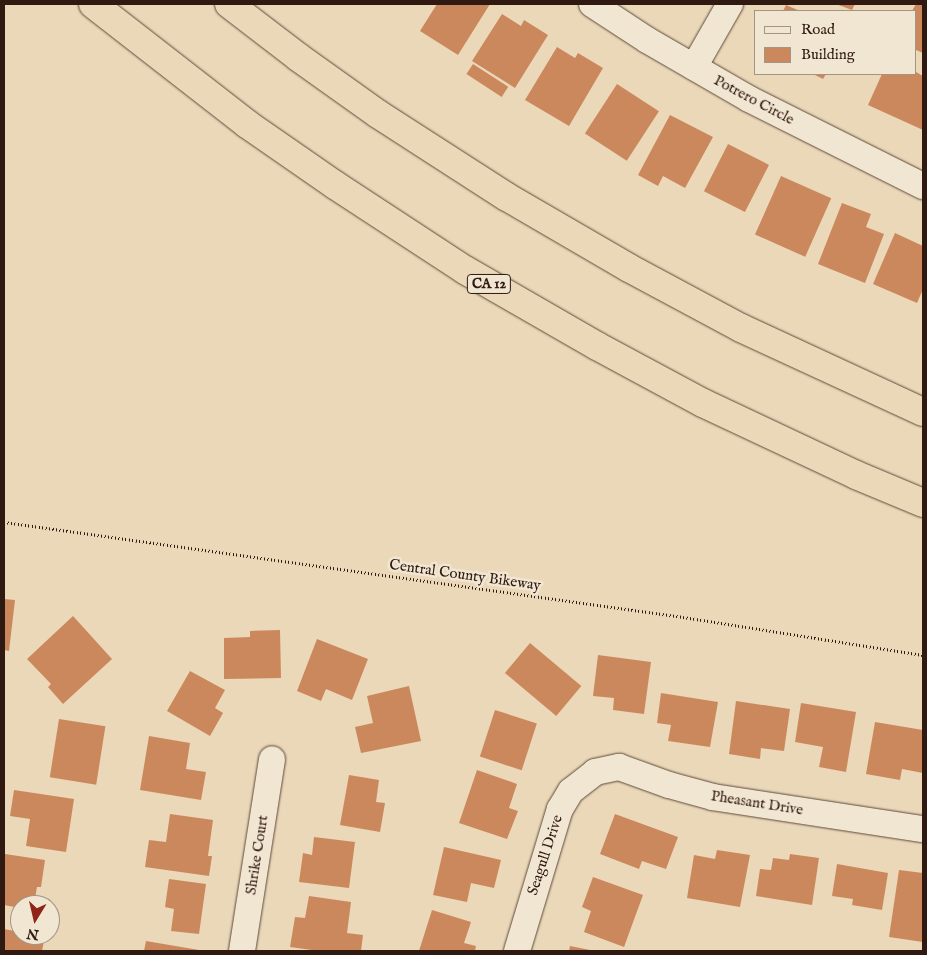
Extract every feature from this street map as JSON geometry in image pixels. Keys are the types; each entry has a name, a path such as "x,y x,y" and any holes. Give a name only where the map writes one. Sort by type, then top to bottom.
{"highway":[{"name":"CA 12","path":"93,4 247,124 464,270 597,346 703,403 856,475 923,502"},
{"path":"230,4 298,57 378,114 507,197 629,268 741,328 923,412"}],"street":[{"name":"Potrero Circle","path":"592,4 749,99 923,186"},
{"path":"694,67 730,4"},
{"name":"Shrike Court","path":"242,951 272,758"},
{"name":"Pheasant Drive","path":"595,772 618,767 669,785 713,797 923,829"},
{"name":"Seagull Drive","path":"517,951 560,809 571,790 595,772"}],"path":[{"name":"Central County Bikeway","path":"4,522 683,617 923,655"}],"building":[{"path":"437,4 490,4 458,55 420,31"},
{"path":"836,4 855,4 852,10"},
{"path":"916,4 923,4 923,53 917,50 917,10 913,10"},
{"path":"786,5 798,10 784,10"},
{"path":"502,14 521,26 524,20 548,35 515,88 472,61"},
{"path":"557,47 575,58 578,53 603,68 569,126 525,100"},
{"path":"473,64 508,87 502,97 466,74"},
{"path":"917,73 923,76 923,130 868,105 882,75 917,75"},
{"path":"815,75 825,75 823,79"},
{"path":"617,84 659,111 627,161 585,133"},
{"path":"670,115 713,137 685,188 663,176 658,186 638,175"},
{"path":"728,144 769,165 745,212 704,191"},
{"path":"781,176 831,198 805,257 755,234"},
{"path":"842,203 871,214 866,227 884,234 865,283 818,264"},
{"path":"895,233 923,246 923,289 917,303 873,284"},
{"path":"4,599 15,600 9,651 4,650"},
{"path":"73,616 112,659 63,704 48,687 51,684 27,659"},
{"path":"280,630 281,678 224,679 224,638 250,637 250,631"},
{"path":"317,639 368,659 352,700 326,689 321,701 297,691"},
{"path":"530,643 581,686 556,716 505,673"},
{"path":"598,655 651,662 644,714 613,710 614,698 593,696"},
{"path":"190,671 225,690 215,708 223,713 210,736 167,711"},
{"path":"409,686 421,741 361,753 355,727 373,723 367,696"},
{"path":"661,693 718,702 710,747 668,741 671,725 657,723"},
{"path":"736,701 790,709 784,751 761,748 760,759 729,754"},
{"path":"801,703 856,712 846,772 819,767 823,747 795,742"},
{"path":"495,710 537,724 522,770 480,757"},
{"path":"59,719 105,726 96,785 50,777"},
{"path":"875,722 923,730 923,773 902,769 900,780 866,774"},
{"path":"149,736 190,743 186,769 206,772 201,800 140,790"},
{"path":"477,770 517,784 509,808 518,811 507,839 459,823"},
{"path":"349,775 379,780 376,802 385,803 380,832 340,825"},
{"path":"14,790 74,799 66,852 26,846 30,819 10,816"},
{"path":"170,814 213,820 208,856 212,856 209,876 145,867 149,840 166,842"},
{"path":"615,814 678,837 666,869 642,861 639,869 600,854"},
{"path":"314,837 355,842 349,888 299,882 303,853 312,855"},
{"path":"444,847 501,860 494,888 471,883 467,902 433,895"},
{"path":"717,850 750,855 740,907 687,898 694,855 715,859"},
{"path":"5,854 45,860 41,887 37,887 36,895 10,895 10,906 4,905"},
{"path":"790,854 819,858 812,905 756,896 760,869 771,870 773,858 789,860"},
{"path":"837,864 888,873 882,910 852,905 853,899 832,896"},
{"path":"899,870 923,873 923,942 889,937"},
{"path":"593,877 643,895 624,947 584,932 591,911 582,907"},
{"path":"169,879 206,884 199,934 171,931 174,909 165,907"},
{"path":"309,896 351,902 347,933 363,935 361,951 319,951 290,947 295,917 305,918"},
{"path":"432,910 471,922 464,943 476,946 475,951 419,951"},
{"path":"4,929 10,930 10,945 43,945 42,951 4,951"},
{"path":"146,941 199,950 199,951 144,951"},
{"path":"570,946 590,950 569,951"}]}
